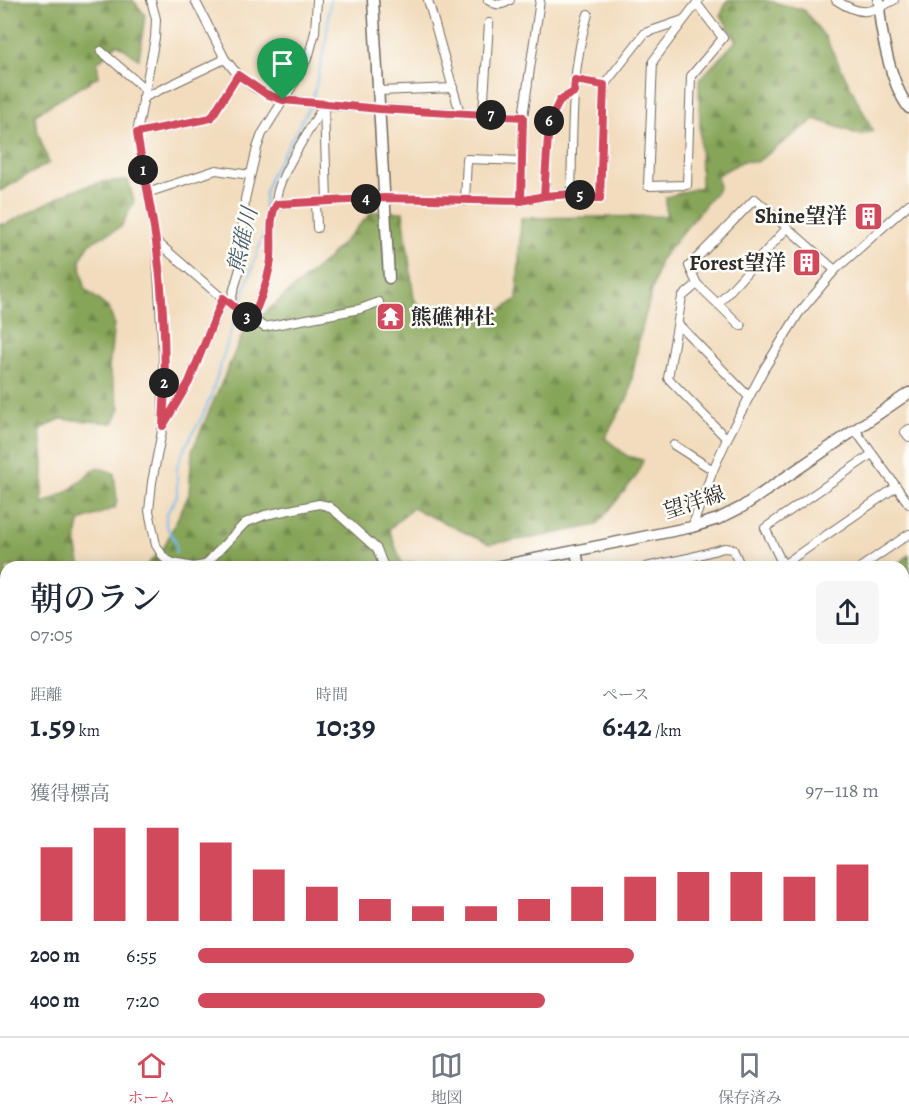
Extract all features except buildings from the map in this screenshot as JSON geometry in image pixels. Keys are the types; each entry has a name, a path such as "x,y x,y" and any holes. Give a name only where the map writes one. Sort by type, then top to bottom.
{"street":[{"path":"151,0 156,19 155,38 137,133 156,241 164,355 163,426 149,511 156,545 164,558 170,561"},
{"path":"195,0 225,58 238,75 266,94 283,100 320,105 523,117"},
{"path":"163,426 189,382 229,303 241,265 245,199 250,175 262,134 309,55 315,32 317,0"},
{"path":"374,0 389,278"},
{"path":"428,0 460,113"},
{"path":"488,0 496,5 510,0"},
{"path":"521,201 523,117 540,0"},
{"path":"836,0 849,9 861,13 894,0"},
{"path":"698,2 723,38 692,76 687,185 648,186 653,61 698,2"},
{"path":"879,4 893,73 909,108"},
{"path":"571,194 575,80 588,14"},
{"path":"277,204 384,198 521,201 571,194 600,199 604,85 645,33 683,20"},
{"path":"483,114 489,23"},
{"path":"101,51 144,93"},
{"path":"144,93 225,58"},
{"path":"137,133 211,118 238,75"},
{"path":"575,80 604,85"},
{"path":"379,91 453,88"},
{"path":"544,196 549,122 560,100 574,92"},
{"path":"320,105 327,201"},
{"path":"251,320 261,300 270,265 273,212 277,204 276,193 320,105"},
{"path":"465,201 467,159 521,161"},
{"path":"147,193 216,170 250,175"},
{"path":"741,326 697,284 689,266 755,199 835,270"},
{"path":"316,202 317,228"},
{"path":"692,527 712,470 727,440 749,397 799,313 835,270 909,204"},
{"path":"718,304 787,228"},
{"path":"156,241 229,303 264,327 360,309 379,302"},
{"path":"697,284 682,297 679,325 668,378 727,440"},
{"path":"679,325 749,397"},
{"name":"望洋線","path":"525,561 692,527 718,519 742,507 909,393"},
{"path":"909,429 905,432 909,437"},
{"path":"855,430 909,504"},
{"path":"674,445 712,470"},
{"path":"781,561 765,528 872,454"},
{"path":"789,561 896,487"},
{"path":"209,561 245,523 264,516 319,504 328,506 336,512 377,549 382,561"},
{"path":"870,561 909,534"},
{"path":"674,561 724,548 733,549 738,561"},
{"path":"576,551 578,561"}],"green space":[{"path":"0,0 133,0 145,15 139,59 117,44 97,63 99,76 35,114 37,130 49,163 0,191"},
{"path":"727,0 765,0 804,10 825,37 873,131 860,135 815,119 757,162 743,161 717,175 719,188 660,260 639,340 629,395 605,438 627,456 643,460 638,474 597,525 489,544 413,508 389,529 401,561 151,561 164,547 189,494 192,451 244,331 325,261 372,212 403,212 414,299 429,317 487,320 517,299 521,218 666,216 666,197 701,187 699,80 736,41 721,15"},
{"path":"128,180 134,201 121,227 90,243 80,260 85,289 109,309 114,323 109,369 120,408 113,423 60,419 40,430 43,463 42,504 67,492 97,467 114,473 117,500 115,508 80,521 77,538 80,561 0,561 0,223 4,225 71,191 101,182"}],"waterway":[{"name":"熊碓川","path":"312,101 326,43 330,0"},
{"name":"熊碓川","path":"239,307 264,232 265,194 270,177 310,106"},
{"name":"熊碓川","path":"176,553 175,541 166,526 166,515 177,496 177,467 211,396 237,312"}],"place":[{"name":"Shine望洋","path":"868,216"},
{"name":"Forest望洋","path":"807,263"},
{"name":"熊礁神社","path":"390,317"}],"route":[{"path":"283,100 255,88 238,75 211,118 137,133 156,241 164,355 163,426 189,382 223,298 251,320 261,300 270,265 273,212 277,204 384,198 521,201 571,194 600,199 604,85 575,80 574,92 560,100 549,122 544,196 521,201 523,117 380,109 283,100"}]}
